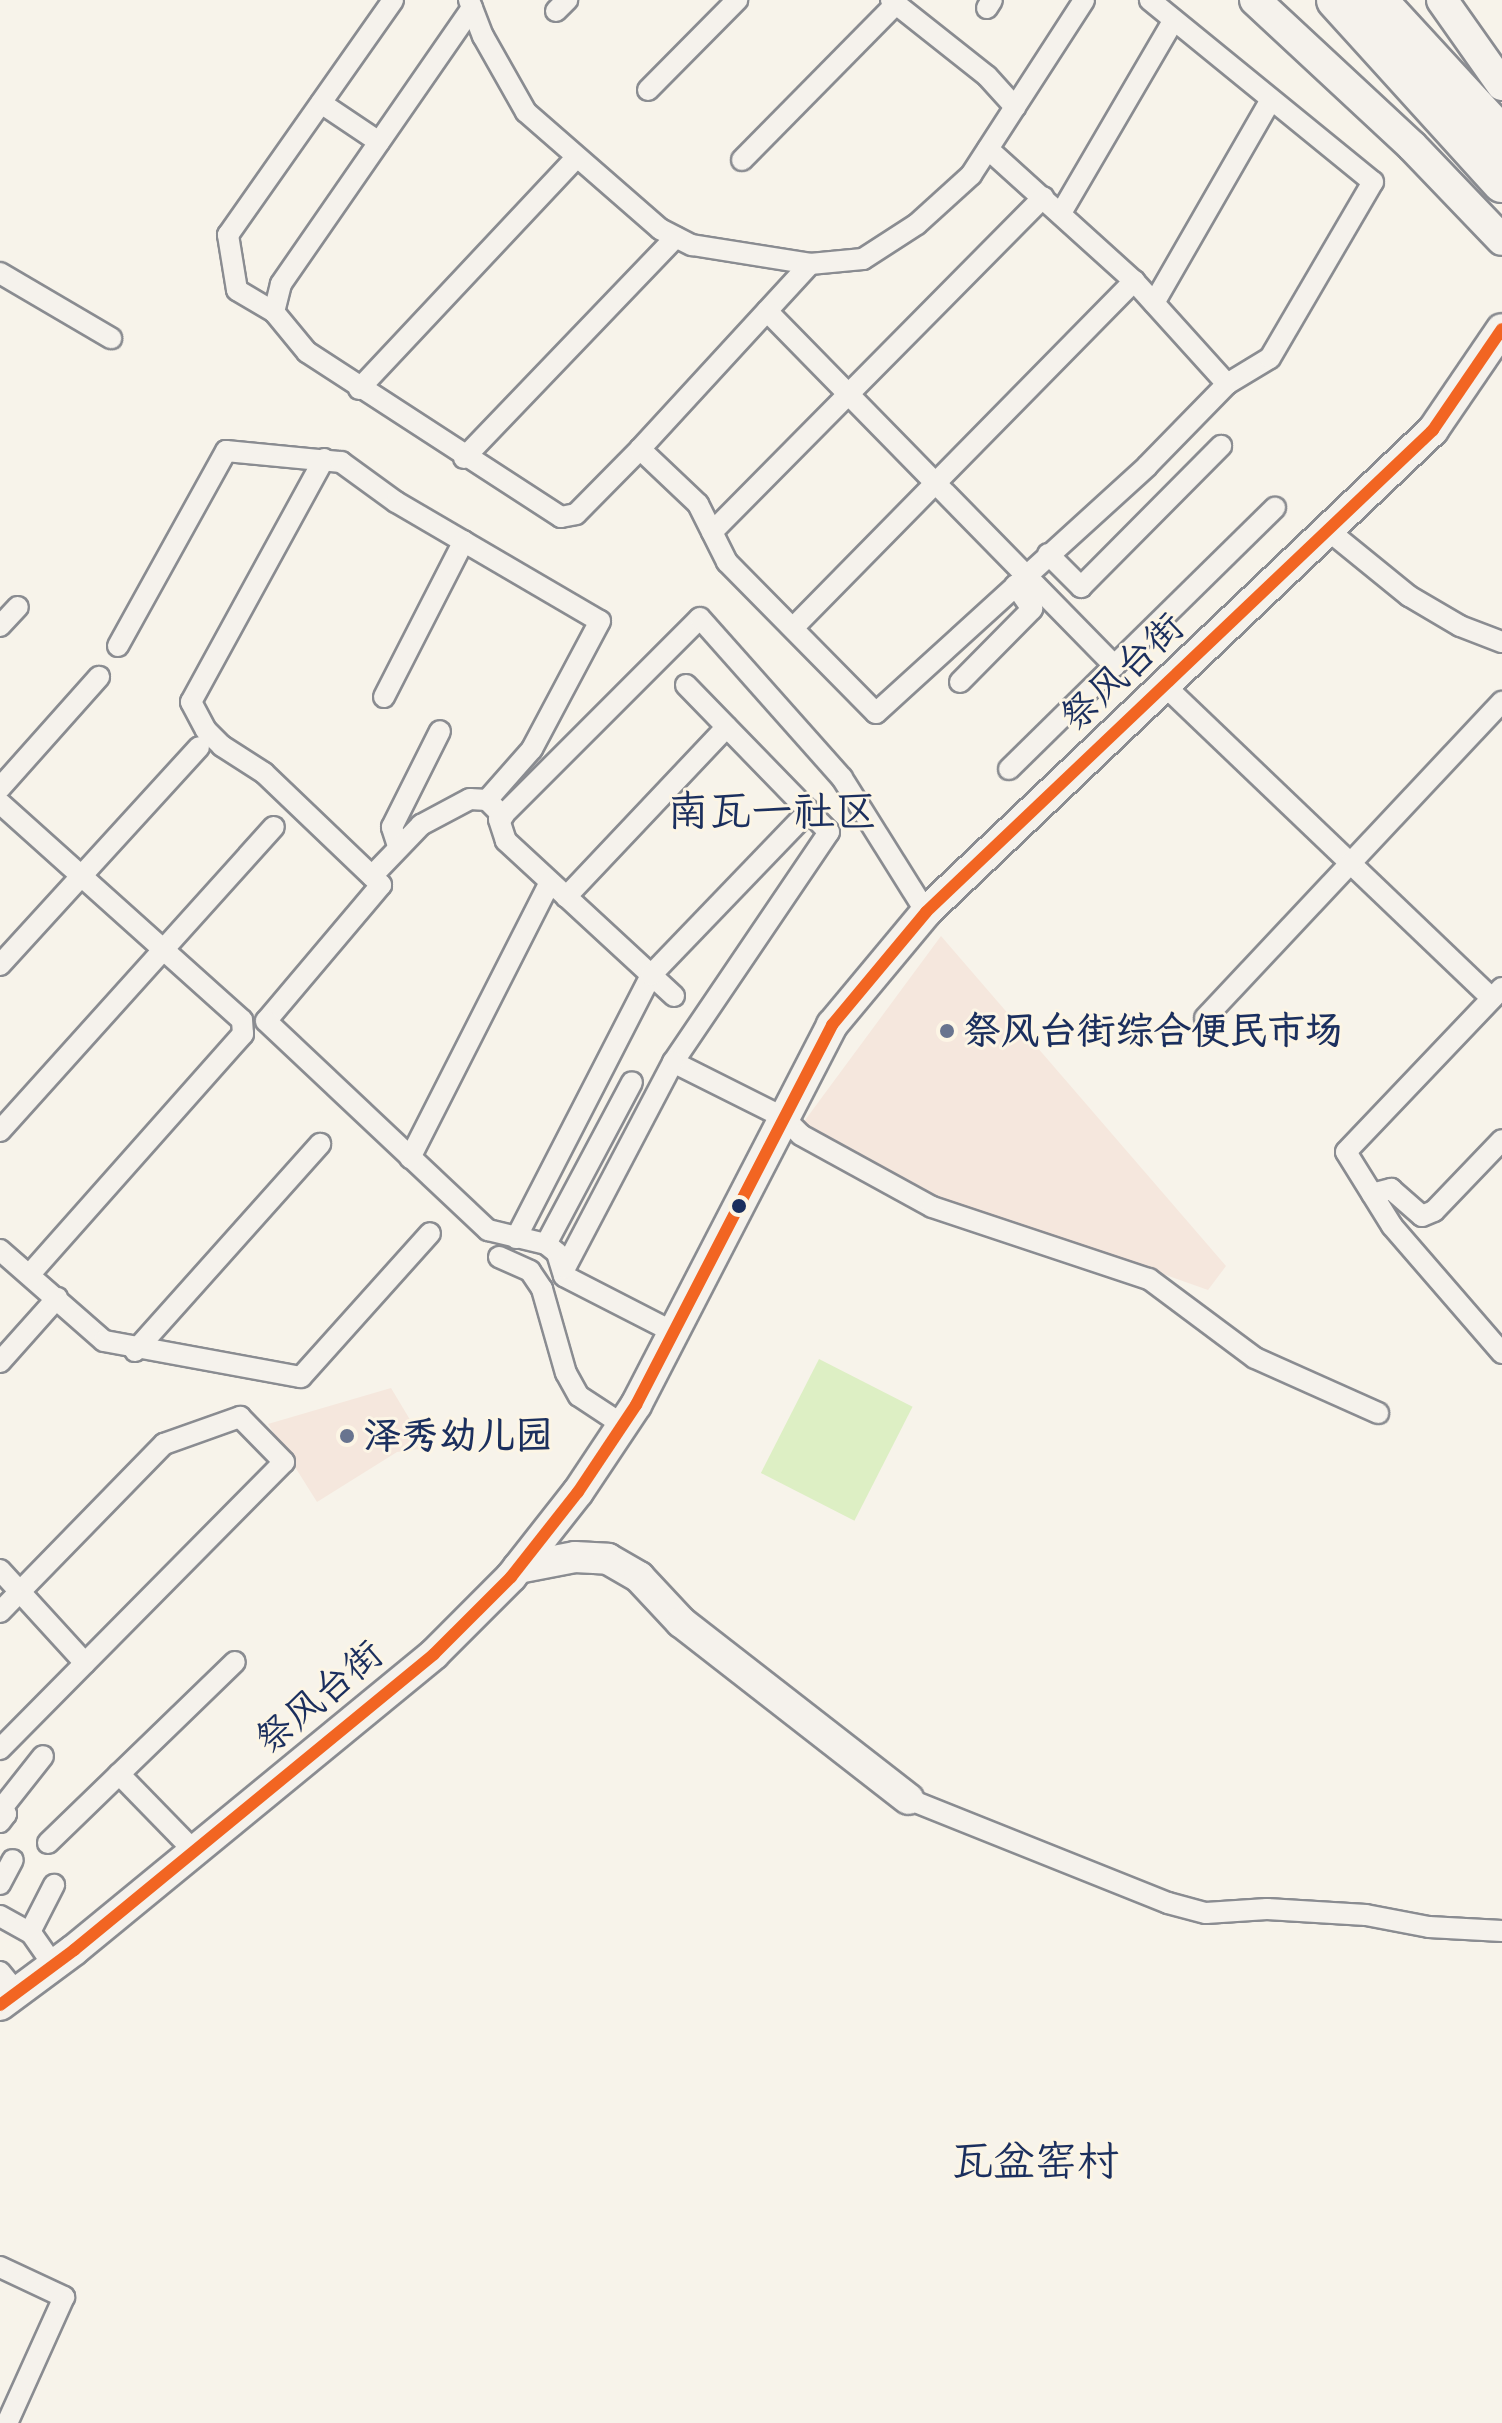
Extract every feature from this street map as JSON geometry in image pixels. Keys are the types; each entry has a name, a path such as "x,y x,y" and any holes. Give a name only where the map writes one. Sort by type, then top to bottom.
{"highway":[{"path":"1336,0 1458,109 1502,136"},
{"path":"1377,0 1458,109 1502,183"}],"main road":[{"path":"1258,0 1458,109 1502,212"},
{"path":"1442,0 1458,109 1502,240"},
{"name":"祭风台街","path":"6,1990 54,1966 195,1852 434,1654 518,1568 623,1425 832,1025 926,912 1433,430 1502,329"},
{"path":"518,1568 575,1557 608,1559 619,1565 639,1577 681,1622 908,1799"}],"street":[{"path":"393,0 227,242 237,290 274,312 280,326 307,352 464,458 561,517 576,514 810,264"},
{"path":"648,90 737,0"},
{"path":"274,312 281,284 471,4 526,112 576,158 676,237 727,252 810,264 863,259 917,224 971,175 1084,0"},
{"path":"640,449 698,504 727,562 876,713 1147,466 1227,384 1270,358 1373,182 1150,0"},
{"path":"742,160 894,2 987,76 1015,107"},
{"path":"1061,213 1173,21"},
{"path":"1154,303 1270,101"},
{"path":"321,103 379,142"},
{"path":"988,149 1134,281 1227,384"},
{"path":"359,389 576,158"},
{"path":"712,532 1043,197"},
{"path":"464,458 676,237"},
{"path":"0,273 111,338"},
{"path":"793,628 1134,281"},
{"path":"767,311 847,394 938,481 1022,579 1115,666"},
{"path":"1048,554 1081,587 1221,446"},
{"path":"118,646 226,451 324,459 351,467 396,502 600,621 532,749 487,800"},
{"path":"324,459 191,702 206,730 222,746 264,773 381,885 266,1021 488,1230 546,1244 565,1268"},
{"path":"1009,769 1275,508"},
{"path":"1329,531 1409,596 1460,626 1502,642"},
{"path":"384,697 464,541"},
{"path":"960,682 1032,609 1022,579"},
{"path":"0,626 18,607"},
{"path":"674,996 506,841 499,819 700,618 842,778 926,912"},
{"path":"0,788 99,677"},
{"path":"673,1332 564,1276 565,1268 673,1062 829,832 686,685"},
{"path":"1165,686 1350,863 1497,993 1346,1152 1392,1226 1502,1353"},
{"path":"1205,1018 1502,702"},
{"path":"566,897 727,727"},
{"path":"398,846 392,827 440,731"},
{"path":"0,965 199,747"},
{"path":"372,876 421,825 470,799 487,800 503,816"},
{"path":"0,803 242,1020 243,1034 30,1274"},
{"path":"516,1238 651,975 809,811"},
{"path":"0,1131 274,827"},
{"path":"410,1158 550,882"},
{"path":"673,1062 783,1117 801,1135 932,1207 1149,1279 1255,1358 1378,1413"},
{"path":"546,1244 632,1082"},
{"path":"1372,1194 1391,1189 1422,1216 1434,1211 1502,1140"},
{"path":"135,1351 320,1144"},
{"path":"0,1250 104,1341 135,1351 301,1377 430,1233"},
{"path":"499,1257 530,1271 542,1289 566,1373 579,1396 623,1425"},
{"path":"0,1362 57,1298"},
{"path":"0,1612 164,1444 240,1417 284,1462 0,1749"},
{"path":"0,1570 85,1663"},
{"path":"48,1843 235,1662"},
{"path":"0,1822 6,1814 2,1808 43,1756"},
{"path":"119,1774 195,1852"},
{"path":"908,1799 1168,1903 1206,1913 1267,1909 1366,1915 1429,1927 1502,1931"},
{"path":"0,1884 13,1860"},
{"path":"30,1932 54,1885"},
{"path":"0,1916 30,1932 54,1966"},
{"path":"0,2267 64,2297 7,2423"}],"shaded area":[{"name":"祭风台街综合便民市场","path":"941,936 1226,1266 1208,1290 1008,1219 947,1210 800,1127"},
{"name":"泽秀幼儿园","path":"391,1388 427,1448 397,1452 317,1502 268,1424"}],"green space":[{"path":"819,1359 913,1407 854,1521 761,1473"}],"transit line":[{"path":"0,2005 74,1950 434,1654 511,1577 578,1492 636,1405 832,1025 926,912 1433,430 1502,329"}],"place":[{"name":"祭风台街综合便民市场","path":"947,1031"},
{"name":"泽秀幼儿园","path":"347,1436"}],"district":[{"name":"南瓦一社区","path":"772,812"},
{"name":"瓦盆窑村","path":"1035,2162"}]}
